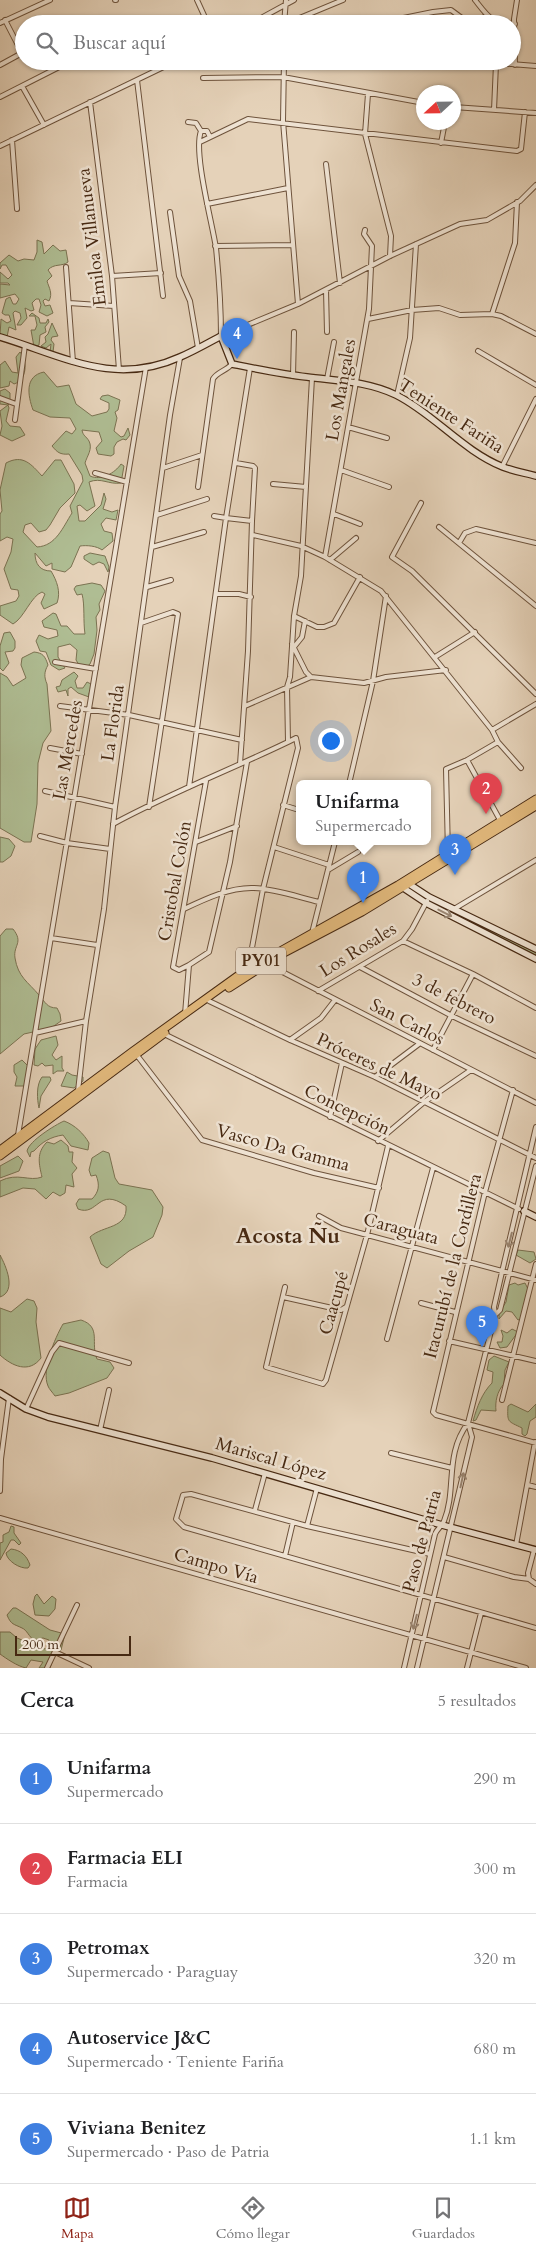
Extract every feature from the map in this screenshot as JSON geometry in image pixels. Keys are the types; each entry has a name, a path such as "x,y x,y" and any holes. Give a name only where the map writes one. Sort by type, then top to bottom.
{"highway":[{"name":"PY01","path":"0,1156 248,968 312,932 405,884 448,853 536,799"},
{"name":"PY01","path":"0,1150 135,1052 266,964 536,806"}],"street":[{"path":"17,15 50,0"},
{"path":"197,0 204,15"},
{"path":"265,15 294,0"},
{"path":"307,15 343,0"},
{"path":"475,0 487,15"},
{"path":"516,15 518,0"},
{"path":"418,15 451,10 458,15"},
{"path":"0,23 15,16"},
{"path":"6,20 15,39"},
{"path":"0,65 15,57"},
{"path":"521,65 536,66"},
{"path":"0,97 53,70"},
{"path":"0,146 158,70"},
{"path":"283,70 283,122 298,304"},
{"path":"494,110 496,70"},
{"path":"203,78 283,77 416,102"},
{"path":"137,80 163,296"},
{"path":"22,86 44,125"},
{"path":"368,94 365,134 392,241 390,256"},
{"name":"Emiloa Villanueva","path":"90,102 112,276 119,370"},
{"path":"461,108 536,112"},
{"path":"200,142 248,119 365,134 519,150 521,149 525,112"},
{"path":"188,122 196,123 201,131 200,142 207,204 216,246 221,336 232,364 226,370 217,374 213,380 198,487"},
{"path":"441,142 443,130"},
{"path":"201,131 207,131 210,137"},
{"path":"12,140 17,209"},
{"path":"326,164 340,284"},
{"path":"0,337 73,362 100,369 119,370 146,367 180,358 221,336 298,304 340,284 390,256 460,224 487,220 518,202 536,185"},
{"path":"207,204 288,188"},
{"path":"492,314 515,242 518,202"},
{"path":"170,212 179,276 190,301 198,348"},
{"name":"Los Mangales","path":"325,557 368,319 372,246 364,234 365,230"},
{"path":"397,395 410,338 416,244"},
{"path":"216,246 292,245"},
{"path":"66,267 73,362"},
{"path":"112,276 161,273"},
{"path":"326,290 327,332"},
{"path":"69,303 114,306"},
{"path":"368,319 412,310 439,308 466,316 492,314 509,320 536,334"},
{"path":"293,376 294,332"},
{"path":"327,379 334,342"},
{"path":"15,420 25,345"},
{"path":"478,351 536,385"},
{"name":"La Florida","path":"78,1092 86,1021 104,909 115,807 180,358"},
{"name":"Teniente Fariña","path":"232,364 293,376 357,382 377,386 397,395 482,456 502,467 536,476"},
{"name":"Las Mercedes","path":"17,1137 36,1033 146,367"},
{"path":"189,787 226,518 250,368"},
{"path":"288,742 287,687 290,677 294,616 301,576 301,546 312,378"},
{"path":"0,398 16,404"},
{"path":"502,467 536,399"},
{"path":"348,427 386,438"},
{"path":"163,468 202,456"},
{"path":"236,463 255,468 251,597 240,764"},
{"path":"341,470 389,487"},
{"path":"95,473 127,482"},
{"path":"273,484 306,487"},
{"path":"157,515 208,499"},
{"path":"421,503 392,557 412,571 536,694"},
{"path":"334,514 360,524"},
{"path":"214,516 252,521"},
{"path":"439,527 536,606"},
{"path":"459,544 465,533 476,529 536,543"},
{"path":"152,547 204,532"},
{"path":"253,536 301,546 360,577 386,596 446,670 492,730 498,742 521,768"},
{"path":"330,560 356,538"},
{"path":"294,616 320,627 334,623 360,577"},
{"path":"146,587 171,580"},
{"path":"216,594 251,597"},
{"path":"350,780 373,680 386,596"},
{"path":"141,623 173,612 178,614 149,807"},
{"path":"293,645 302,637 305,621"},
{"path":"435,657 475,632"},
{"path":"293,645 306,672 311,677"},
{"path":"54,662 96,668"},
{"path":"245,706 311,677 364,683 373,680 446,670"},
{"path":"492,730 536,704"},
{"path":"60,706 129,715 242,740"},
{"path":"113,824 296,738 298,743 263,888 248,968"},
{"path":"448,853 446,769 467,760 498,742"},
{"path":"50,748 82,754"},
{"path":"467,760 500,820"},
{"path":"185,1014 189,965 209,952 237,826 247,762"},
{"name":"Cristobal Colón","path":"189,965 179,970 174,967 206,781"},
{"path":"45,791 115,807"},
{"path":"283,805 296,809"},
{"path":"196,842 237,826"},
{"path":"40,836 67,844 110,849"},
{"path":"312,932 334,845"},
{"path":"274,847 329,865"},
{"path":"328,870 358,852"},
{"path":"454,909 536,860"},
{"path":"405,884 536,949"},
{"path":"405,884 426,903 536,958"},
{"path":"184,909 223,893 247,888 263,888 319,902"},
{"name":"Los Rosales","path":"318,991 403,941 412,929 429,897"},
{"path":"51,938 98,945"},
{"path":"403,941 473,974 536,1008"},
{"name":"San Carlos","path":"266,964 536,1103"},
{"name":"3 de febrero","path":"360,967 452,1016 536,1056"},
{"path":"433,1050 473,974"},
{"path":"290,1040 321,1018 335,1000"},
{"name":"Próceres de Mayo","path":"210,1001 290,1040 375,1078 536,1158"},
{"path":"36,1033 86,1021"},
{"name":"Concepción","path":"164,1034 521,1210"},
{"path":"375,1078 419,1044"},
{"name":"Vasco Da Gamma","path":"135,1052 202,1140 314,1173 379,1188"},
{"path":"330,1117 342,1063"},
{"path":"462,1076 464,1066"},
{"path":"378,1141 423,1103 471,1070"},
{"name":"Itacurubí de la Cordillera","path":"468,1423 433,1414 485,1192 513,1090"},
{"name":"Paso de Patria","path":"495,1316 500,1310 509,1274 536,1127"},
{"name":"Caacupé","path":"283,1297 266,1367 323,1384 326,1380 348,1306 388,1146"},
{"name":"Paso de Patria","path":"404,1668 435,1534 442,1525 450,1489 452,1468 461,1433 468,1423 495,1316 494,1307 502,1272 536,1166"},
{"path":"387,1339 433,1168"},
{"path":"521,1210 536,1217"},
{"name":"Caraguata","path":"319,1216 341,1228 534,1280"},
{"path":"502,1400 534,1280 536,1264"},
{"path":"285,1287 283,1297 341,1310 348,1306"},
{"path":"422,1303 456,1312"},
{"path":"449,1341 536,1361"},
{"path":"26,1409 52,1352 59,1343 129,1363"},
{"path":"100,1430 109,1390"},
{"name":"Mariscal López","path":"0,1393 26,1409 48,1417 266,1473 452,1528 535,1550"},
{"path":"0,1491 2,1438 9,1398"},
{"path":"0,1420 6,1418"},
{"path":"468,1423 536,1442 516,1545"},
{"name":"Paso de Patria","path":"417,1668 452,1528 472,1437 468,1423"},
{"path":"391,1453 452,1468"},
{"path":"255,1510 266,1473"},
{"path":"528,1485 536,1487"},
{"path":"307,1526 317,1488"},
{"path":"430,1554 307,1526 255,1510 186,1493 183,1495 176,1519 184,1527 536,1628"},
{"name":"Campo Vía","path":"0,1518 471,1652 513,1666 526,1668"},
{"path":"285,1556 293,1522"},
{"path":"529,1579 528,1573 535,1550"},
{"path":"444,1557 514,1577 529,1579 536,1584"},
{"path":"522,1578 528,1573"},
{"path":"47,1668 77,1605"},
{"path":"467,1668 481,1613"},
{"path":"55,1652 89,1668"}],"green space":[{"path":"37,240 42,242 44,254 53,245 60,251 66,250 68,262 53,266 48,270 52,276 47,281 51,295 49,301 45,299 43,301 45,306 50,305 53,313 47,316 39,312 41,305 39,299 36,299 32,303 34,310 31,311 25,308 27,318 21,325 17,325 21,318 20,313 15,311 13,313 16,330 9,327 7,337 0,336 1,319 7,323 11,321 9,315 2,313 6,299 10,297 13,304 16,304 19,299 15,294 0,298 0,284 10,285 8,283 0,283 0,272 8,279 12,275 6,265 2,265 0,269 0,263 9,255 18,261 24,259 34,260 37,252"},
{"path":"32,313 39,318 40,323 46,323 48,319 49,322 45,327 46,332 40,335 39,345 34,347 31,330 35,330 37,325 35,316 29,316"},
{"path":"52,323 58,336 52,337 51,340 54,344 53,352 50,352 51,344 46,348 41,346 46,342 45,337"},
{"path":"20,352 25,365 22,379 14,384 10,381 9,386 0,388 0,365 5,361 12,372 18,373 16,357"},
{"path":"44,372 57,387 69,385 76,404 92,416 107,412 109,409 109,403 100,399 102,396 108,395 120,400 118,410 115,412 117,418 114,431 121,437 124,436 128,428 130,435 126,440 123,439 117,442 114,447 114,454 111,456 98,454 96,448 102,441 99,432 82,430 90,444 90,450 85,463 90,476 103,477 121,464 124,466 121,483 97,480 89,482 95,506 87,511 80,505 77,506 79,521 85,521 101,505 104,493 106,499 103,509 112,512 118,510 116,520 106,518 101,524 104,531 112,533 113,541 102,550 92,546 80,546 71,567 65,572 52,569 52,563 46,566 35,553 39,566 44,570 51,571 55,579 58,587 57,603 44,609 41,603 45,594 42,592 34,598 21,617 13,624 0,615 0,606 16,601 19,596 18,590 11,589 4,569 11,552 13,539 7,537 0,541 0,514 2,511 0,490 6,463 12,460 22,460 30,464 42,476 55,460 61,460 74,484 75,493 60,508 46,530 39,532 31,523 25,525 23,532 37,547 49,543 62,530 72,513 70,506 83,481 82,475 69,454 59,453 52,446 66,431 72,434 76,429 70,418 50,417 33,410 29,393 30,382 38,374"},
{"path":"5,389 10,393 10,403 8,405 0,404 0,391"},
{"path":"8,405 6,421 10,426 20,427 25,435 12,441 0,435 2,426 0,411"},
{"path":"90,553 105,556 109,567 108,572 104,564 99,562 93,565 84,559 84,556"},
{"path":"92,583 101,585 105,591 96,617 97,630 94,654 90,664 85,668 81,668 76,660 77,650 70,644 58,647 58,657 65,668 59,670 51,665 46,652 40,651 36,641 39,635 48,639 58,636 57,630 44,627 42,621 53,613 56,614 61,626 67,626 74,634 85,634 82,594 77,595 74,589 76,586"},
{"path":"10,632 15,641 15,648 13,651 5,652 9,663 3,671 0,668 0,646 4,633"},
{"path":"34,652 40,653 46,659 48,665 45,677 51,731 43,743 38,763 37,804 31,842 24,842 0,828 0,673 7,677 13,686 26,678 21,665 22,658"},
{"path":"74,672 78,676 75,681 77,688 83,688 87,682 91,684 93,688 89,693 89,697 78,693 71,687 68,689 68,696 66,690 58,692 56,687 60,686 62,680"},
{"path":"0,837 9,839 15,846 11,856 3,862 0,862"},
{"path":"430,900 536,953 536,961 428,901"},
{"path":"6,929 13,929 18,938 15,958 18,970 46,1004 57,1008 61,1021 51,1028 24,1034 0,1054 0,936"},
{"path":"56,1036 58,1045 52,1055 56,1060 62,1056 62,1068 64,1071 57,1071 53,1074 53,1065 45,1066 42,1063 38,1066 34,1065 35,1049 41,1040"},
{"path":"22,1060 28,1066 25,1086 15,1086 17,1077 14,1072 14,1065"},
{"path":"67,1072 83,1077 83,1081 74,1088 61,1086"},
{"path":"42,1077 50,1077 51,1080 41,1096 39,1108 37,1096 39,1084"},
{"path":"64,1121 75,1127 85,1136 89,1143 88,1150 71,1146 63,1135 43,1143 31,1152 30,1157 27,1151 32,1143"},
{"path":"61,1140 68,1146 69,1152 73,1152 72,1162 77,1168 72,1174 74,1187 66,1185 65,1193 60,1196 53,1192 46,1199 35,1189 23,1188 0,1197 0,1181 6,1178 42,1177 39,1163 41,1150 47,1142 54,1144"},
{"path":"103,1151 109,1153 115,1178 119,1184 152,1190 163,1207 162,1215 153,1237 129,1251 107,1268 101,1264 90,1237 119,1223 126,1213 126,1206 110,1199 104,1200 85,1210 78,1209 76,1204 79,1199 92,1199 96,1194 98,1185 96,1175 91,1176 89,1170 92,1158"},
{"path":"18,1156 23,1161 19,1171 0,1178 0,1166"},
{"path":"518,1250 534,1252 536,1259 530,1263 516,1255"},
{"path":"0,1255 5,1265 9,1284 5,1294 0,1297"},
{"path":"515,1283 518,1285 525,1283 528,1289 521,1319 518,1320 512,1312 506,1311 499,1319 499,1313 506,1302 509,1285"},
{"path":"27,1299 34,1301 37,1308 36,1322 41,1358 31,1366 20,1367 0,1355 0,1308 11,1312"},
{"path":"81,1320 87,1323 93,1331 97,1359 110,1362 114,1368 107,1378 69,1393 55,1396 46,1379 50,1354 63,1324"},
{"path":"512,1329 518,1332 507,1347 500,1348 497,1342 502,1342 501,1330 507,1333"},
{"path":"494,1356 509,1362 505,1370 504,1384 497,1397 496,1411 481,1410 476,1420 473,1421 480,1400 492,1383 493,1372 487,1370 489,1360"},
{"path":"511,1404 528,1412 536,1404 536,1417 530,1421 525,1436 522,1434 522,1428 508,1419 508,1406"},
{"path":"11,1526 14,1527 14,1533 21,1543 19,1545 14,1540 11,1540 0,1560 0,1543 3,1542 3,1535 9,1532"},
{"path":"11,1549 21,1552 25,1556 30,1565 28,1568 11,1562 6,1553"},
{"path":"37,1594 44,1604 52,1596 56,1599 55,1609 49,1616 35,1615 33,1604"},
{"path":"13,1608 16,1608 50,1630 65,1634 61,1650 54,1657 50,1668 39,1668 43,1662 31,1660 26,1668 0,1654 0,1632 10,1632 17,1638 45,1649 51,1646 49,1640 43,1638 34,1640 24,1629 11,1622 7,1615"}],"place":[{"name":"Autoservice J&C","path":"237,359"},
{"name":"Farmacia ELI","path":"486,814"},
{"name":"Petromax","path":"455,875"},
{"name":"Unifarma","path":"363,903"},
{"name":"Viviana Benitez","path":"482,1347"}],"district":[{"name":"Acosta Ñu","path":"288,1236"}]}
